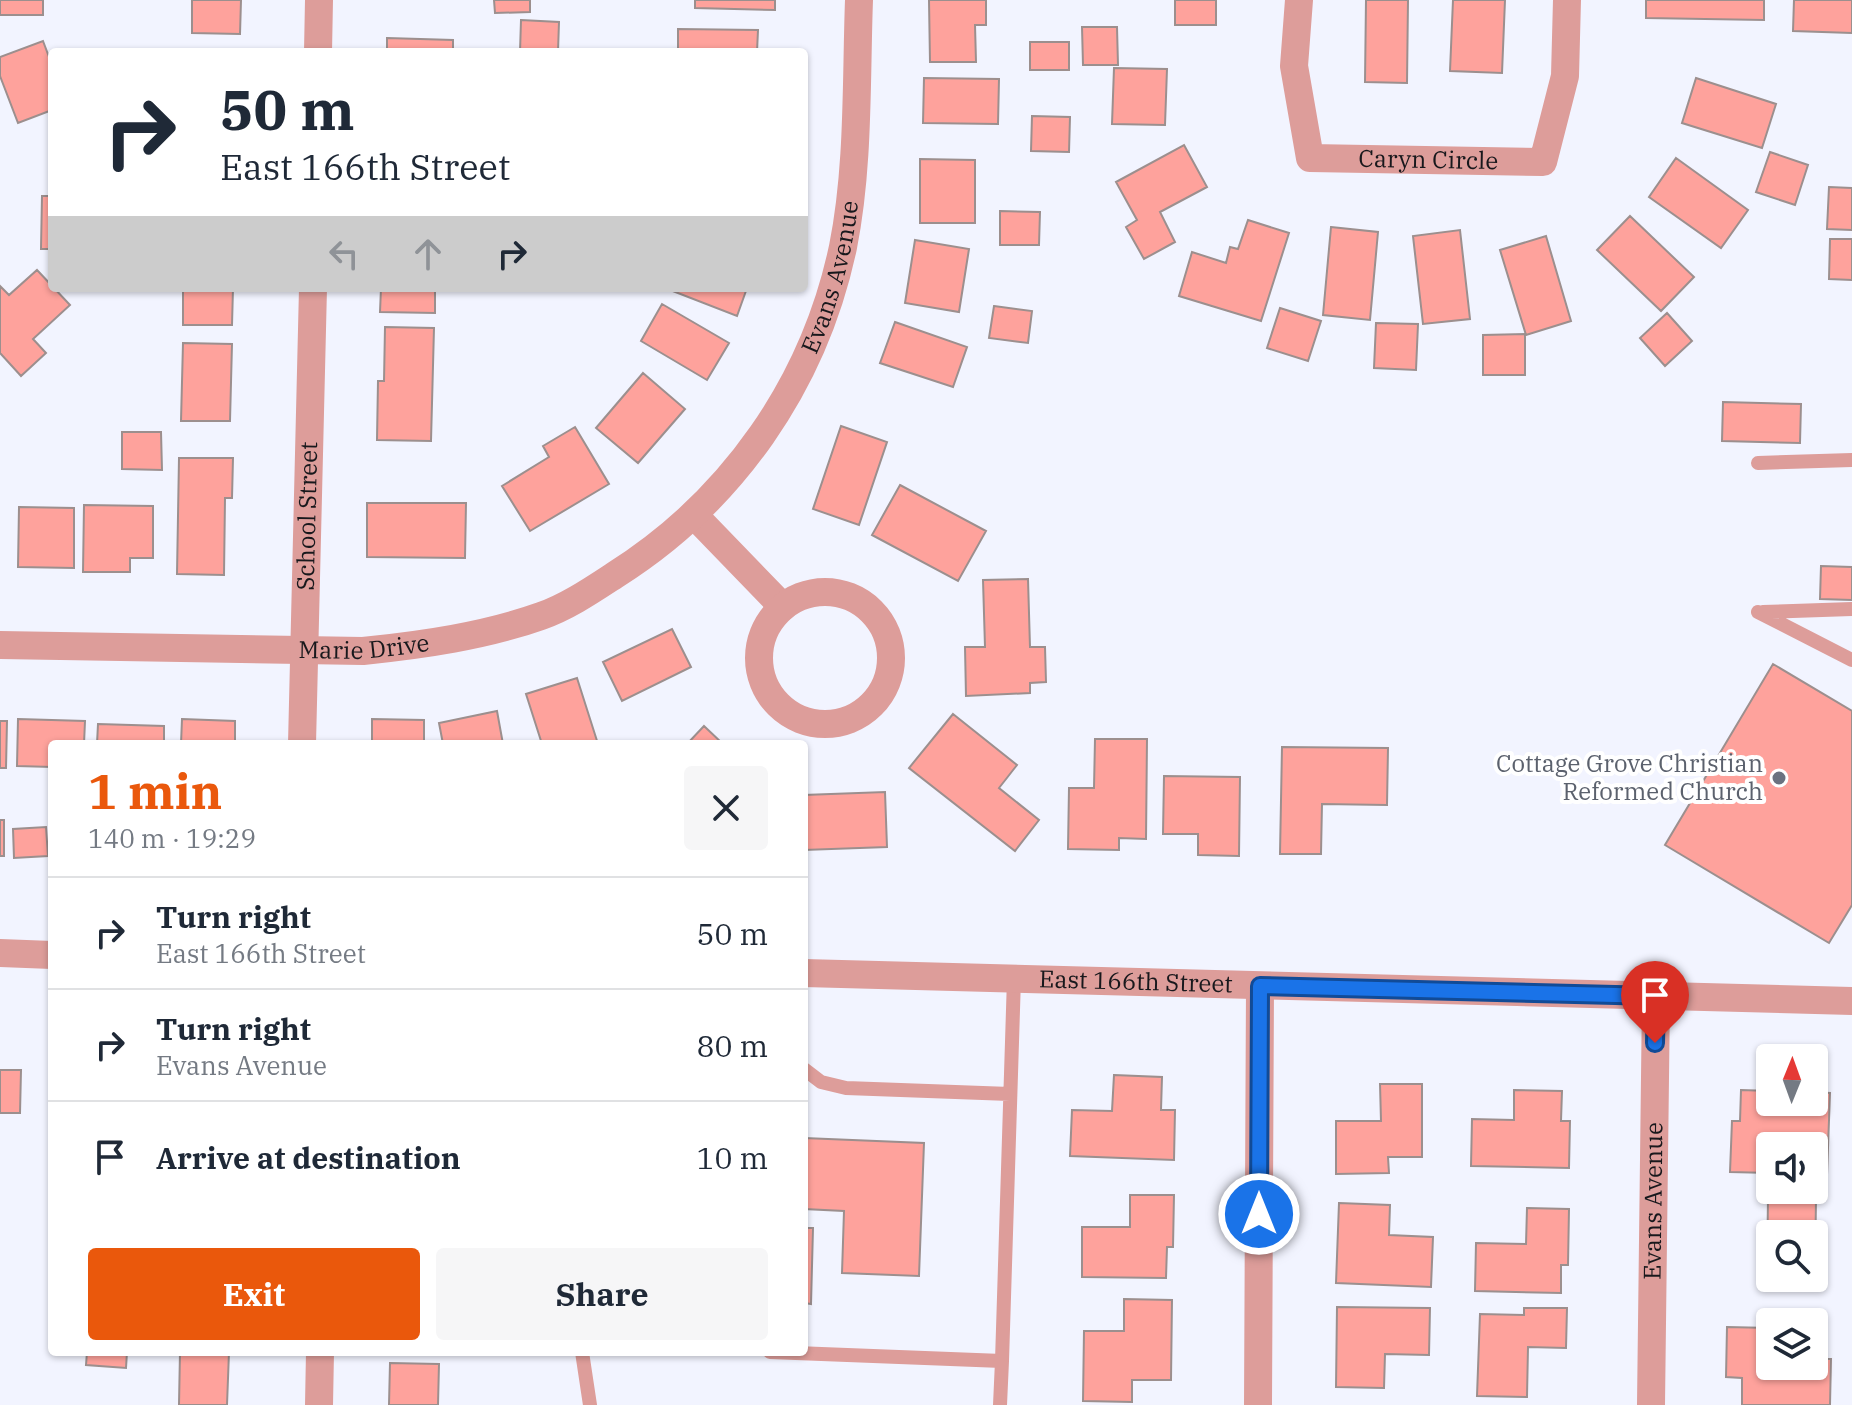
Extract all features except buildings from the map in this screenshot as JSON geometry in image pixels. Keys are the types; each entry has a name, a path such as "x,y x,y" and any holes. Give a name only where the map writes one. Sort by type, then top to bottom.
{"street":[{"path":"318,48 319,0"},
{"name":"Evans Avenue","path":"694,515 766,434 821,329 848,215 859,0"},
{"name":"Caryn Circle","path":"1299,0 1294,66 1310,158 1543,162 1565,76 1567,0"},
{"name":"School Street","path":"302,740 313,292"},
{"path":"694,515 783,607"},
{"name":"Marie Drive","path":"0,645 305,651 363,651 417,646 542,616 651,552 694,515"},
{"path":"823,592 845,595 864,605 880,620 889,639 892,661 887,682 877,701 859,715 839,723 817,724 796,718 778,705 766,687 760,666 760,644 769,624 783,607 802,596 823,592"},
{"path":"0,953 48,955"},
{"name":"East 166th Street","path":"808,973 1852,1001"},
{"path":"1258,1405 1260,986"},
{"name":"Evans Avenue","path":"1651,1405 1656,996"},
{"path":"319,1405 320,1356"}],"lane":[{"path":"1758,463 1852,460"},
{"path":"1852,609 1758,612 1852,660"},
{"path":"1000,1405 1014,978"},
{"path":"808,1072 821,1082 846,1088 1010,1094"},
{"path":"808,1353 1002,1361"},
{"path":"583,1356 590,1405"}],"place":[{"name":"Cottage Grove Christian Reformed Church","path":"1779,778"}],"route":[{"path":"1259,1214 1260,986 1656,996 1655,1043"}]}
